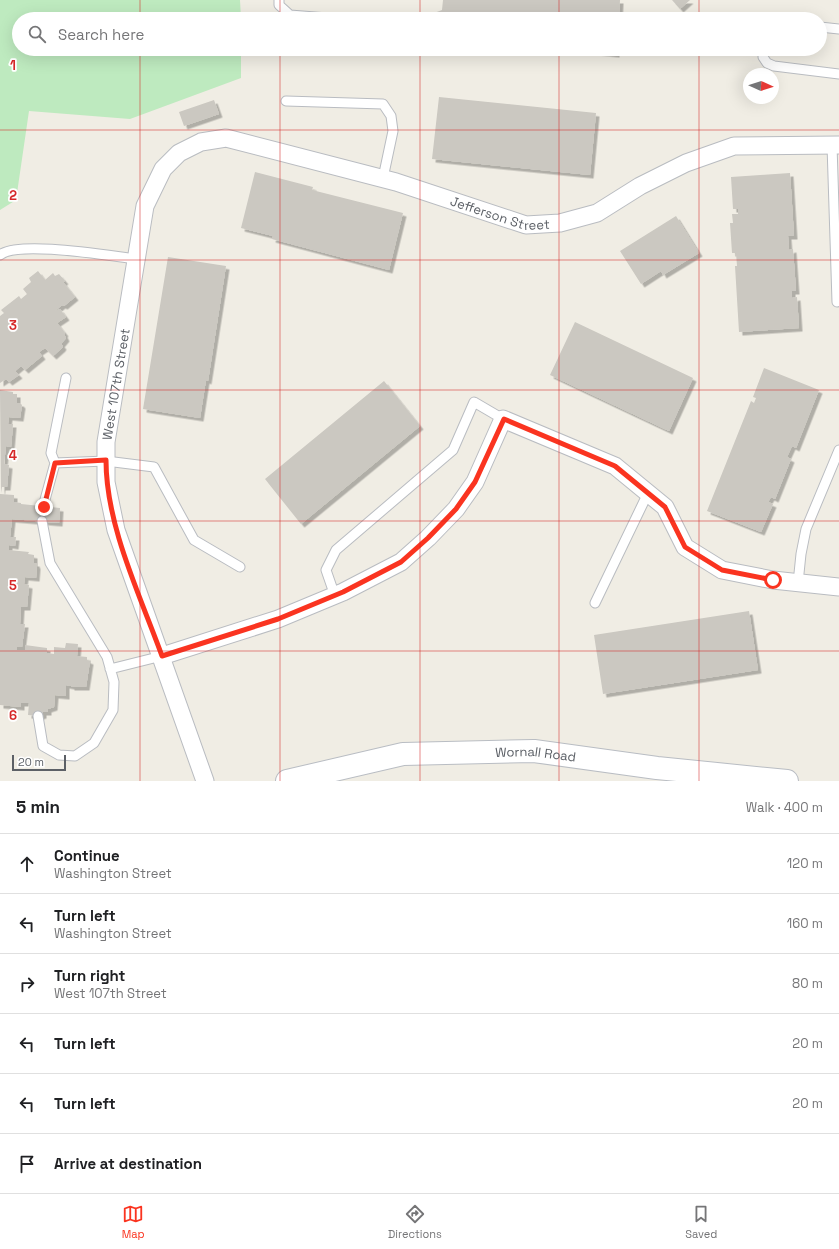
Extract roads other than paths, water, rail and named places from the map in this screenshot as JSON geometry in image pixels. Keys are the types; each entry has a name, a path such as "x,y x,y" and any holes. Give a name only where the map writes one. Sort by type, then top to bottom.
{"main road":[{"name":"Wornall Road","path":"286,781 403,754 534,751 657,774 787,781"}],"street":[{"name":"Jefferson Street","path":"163,169 179,153 202,142 226,138 383,178 526,225 560,223 598,213 640,186 686,164 734,146 836,145"},
{"name":"West 107th Street","path":"163,169 145,206 106,442 106,482 116,530 162,656 205,781"},
{"path":"162,656 278,619 335,596 401,562 428,538 450,515 475,482 504,419 615,466 665,507 685,547 722,570 773,580 839,587"}],"lane":[{"path":"280,0 279,5 287,12"},
{"path":"827,28 839,29"},
{"path":"764,56 767,63 774,66 839,74"},
{"path":"286,101 383,104 391,116 393,131 383,178"},
{"path":"836,145 837,302"},
{"path":"0,255 23,249 68,251 136,259"},
{"path":"44,507 55,463 51,453 66,378"},
{"path":"335,596 326,570 336,550 453,450 474,402 504,419"},
{"path":"798,583 801,554 806,529 839,450"},
{"path":"55,463 106,460 154,467 194,540 240,567"},
{"path":"595,603 648,493"},
{"path":"38,716 43,746 59,755 75,756 94,743 113,710 114,682 106,657 50,562 42,521"},
{"path":"110,669 162,656"}]}
